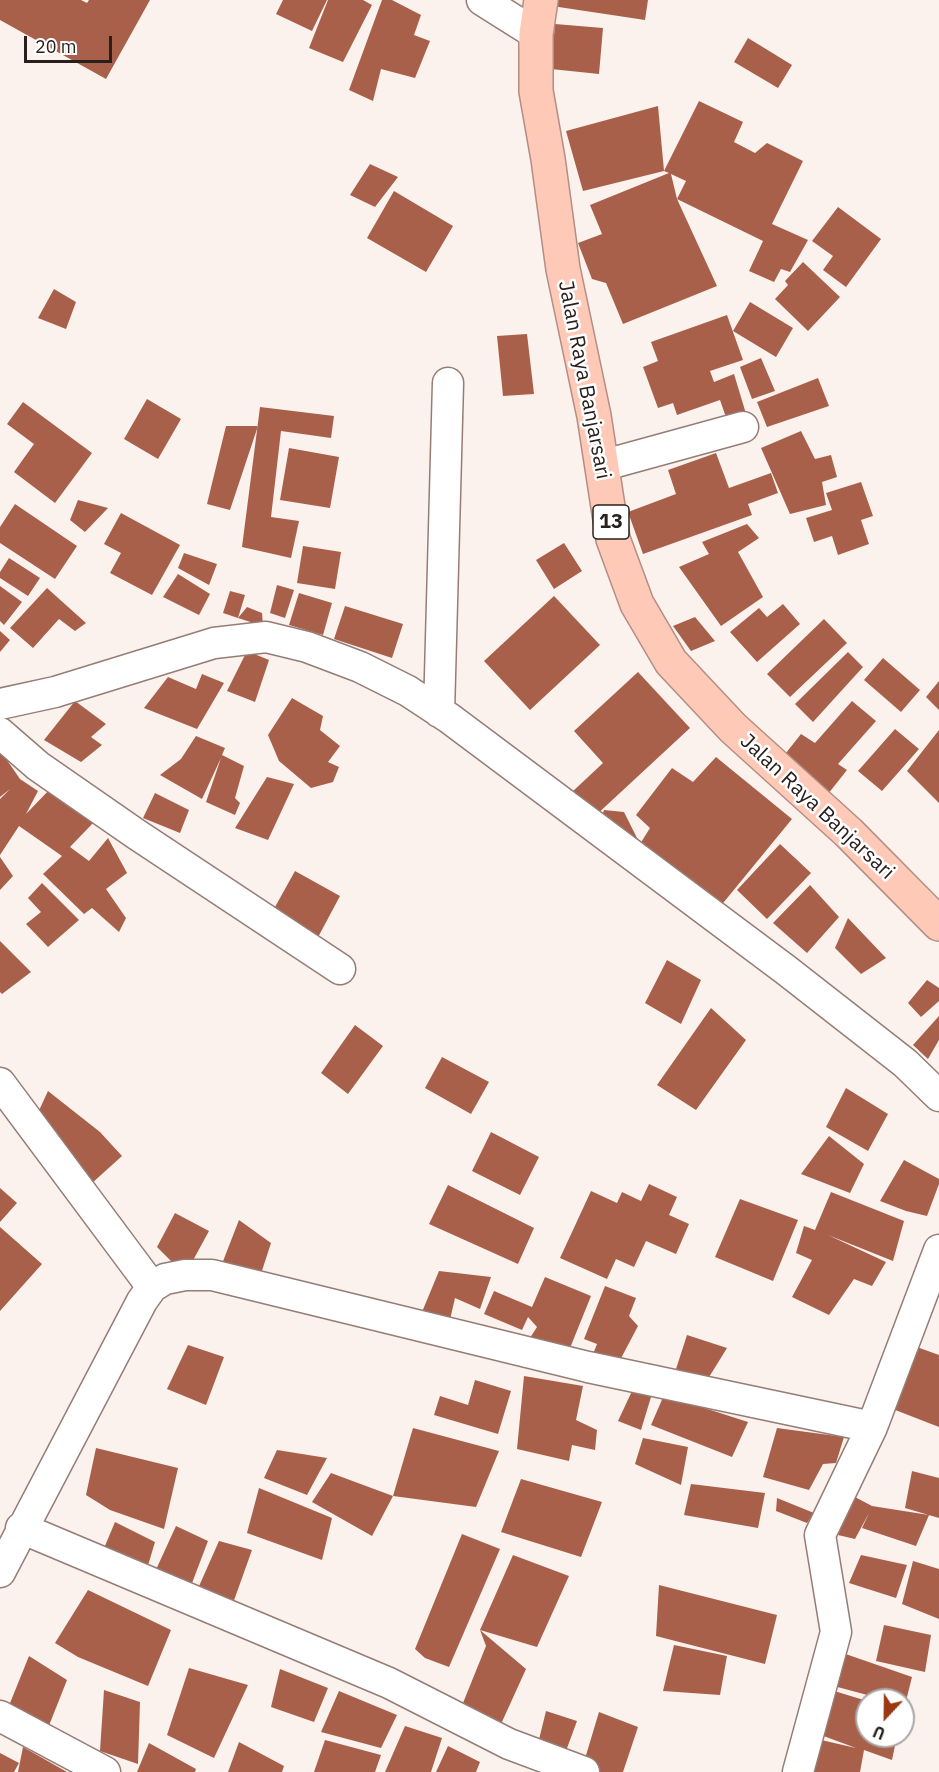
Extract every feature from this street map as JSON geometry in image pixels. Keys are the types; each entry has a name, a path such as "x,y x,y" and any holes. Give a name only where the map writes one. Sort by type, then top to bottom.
{"highway":[{"name":"Jalan Raya Banjarsari","path":"541,0 536,34 536,91 563,270 594,416 613,539 637,604 671,663 733,728 849,833 939,924"}],"street":[{"path":"482,0 536,34"},
{"path":"439,711 448,383"},
{"path":"602,466 742,427"},
{"path":"0,704 55,692 214,643 266,637 307,647 360,667 408,691 439,711 795,978 905,1063 939,1096"},
{"path":"0,733 38,766 117,821 340,969"},
{"path":"0,1083 152,1287"},
{"path":"798,1772 836,1632 820,1535 872,1427 939,1250"},
{"path":"0,1572 21,1528 142,1301 152,1287 165,1280 185,1275 212,1275 588,1367 872,1427"},
{"path":"21,1528 389,1683 508,1744 584,1772"},
{"path":"0,1716 105,1772"}],"building":[{"path":"0,0 81,0 87,3 89,0 150,0 106,79 0,20"},
{"path":"283,0 327,0 312,31 276,14"},
{"path":"328,0 363,0 372,5 343,62 309,48"},
{"path":"382,0 392,0 421,15 414,35 430,41 415,78 381,69 373,101 349,90"},
{"path":"553,0 648,0 645,20 552,6"},
{"path":"555,24 603,28 599,74 551,69"},
{"path":"748,38 792,65 778,88 734,62"},
{"path":"699,101 743,122 734,142 755,153 767,143 803,161 772,224 808,240 790,272 781,269 774,282 749,271 763,241 677,199 717,286 623,324 606,283 592,279 578,243 602,234 590,205 669,173 664,171","holes":["671,174 686,181 677,199"]},
{"path":"658,106 664,171 583,191 566,131"},
{"path":"370,164 398,177 375,207 350,195"},
{"path":"394,191 453,226 426,272 367,238"},
{"path":"838,207 881,239 846,287 823,270 833,256 812,241"},
{"path":"803,262 840,297 808,331 775,299 788,285 785,281"},
{"path":"54,289 76,302 66,329 38,318"},
{"path":"750,302 793,328 776,357 733,331"},
{"path":"727,315 743,360 710,371 714,382 734,374 747,417 728,423 720,400 677,415 673,403 658,408 643,367 658,361 651,342"},
{"path":"527,334 534,394 503,396 497,336"},
{"path":"761,358 775,391 752,399 740,367"},
{"path":"818,378 829,406 767,427 757,402"},
{"path":"147,399 181,419 158,459 124,439"},
{"path":"23,402 92,453 55,503 14,472 34,444 7,424"},
{"path":"260,407 334,416 331,438 281,431 271,517 299,521 291,558 242,547"},
{"path":"226,426 258,426 230,510 207,504"},
{"path":"801,431 815,459 831,455 837,477 822,482 826,505 790,514 761,448"},
{"path":"289,448 339,457 330,508 280,500"},
{"path":"716,453 729,488 771,473 778,493 748,504 752,515 643,554 628,512 676,494 668,470"},
{"path":"861,482 873,516 861,520 869,544 838,555 832,536 814,542 806,518 832,510 826,493"},
{"path":"78,500 108,508 85,532 70,520"},
{"path":"15,504 77,546 55,579 0,543 0,527"},
{"path":"121,513 180,545 152,595 110,573 121,553 104,544"},
{"path":"747,524 759,538 738,552 763,597 721,626 679,567 709,554 702,542"},
{"path":"564,543 582,571 554,589 536,560"},
{"path":"303,546 341,552 335,589 297,583"},
{"path":"184,553 217,564 209,585 178,568"},
{"path":"9,558 40,578 28,596 0,578 0,572"},
{"path":"178,574 210,594 199,615 163,597"},
{"path":"277,585 294,590 285,618 270,613"},
{"path":"0,586 22,602 4,625 0,621"},
{"path":"47,588 86,623 75,631 59,619 33,648 10,628"},
{"path":"230,591 245,595 238,618 223,613"},
{"path":"299,593 332,603 323,635 289,625"},
{"path":"554,596 600,645 530,710 484,661"},
{"path":"783,604 800,624 757,662 730,632 759,608 767,617"},
{"path":"345,606 403,624 392,658 334,639"},
{"path":"247,607 262,613 263,626 238,618"},
{"path":"695,617 715,641 691,651 673,626"},
{"path":"824,619 847,643 790,697 767,674"},
{"path":"0,631 10,640 0,652"},
{"path":"247,651 269,660 255,702 227,691"},
{"path":"848,652 863,667 813,722 795,704"},
{"path":"883,658 920,690 901,712 864,680"},
{"path":"638,672 690,728 594,817 571,793 603,763 574,731"},
{"path":"202,674 224,683 197,729 144,708 168,677 196,689"},
{"path":"939,681 939,710 926,697"},
{"path":"292,698 323,716 320,730 340,746 328,762 339,767 333,782 311,788 279,761 268,735"},
{"path":"75,701 106,724 91,737 102,745 81,762 44,740"},
{"path":"852,701 876,721 838,764 847,770 828,794 782,758 801,734 815,743"},
{"path":"895,729 919,749 882,791 858,771"},
{"path":"939,730 939,803 907,771"},
{"path":"196,736 225,748 222,755 244,766 235,798 240,803 235,815 206,802 221,758 202,799 160,775 181,759"},
{"path":"0,750 20,779 38,791 26,814 52,787 94,822 70,847 89,861 108,838 127,873 106,889 126,918 119,932 92,908 84,914 43,874 62,856 19,826 0,855 0,799 10,789 0,797"},
{"path":"716,757 792,819 719,908 640,844 650,828 636,815 672,768 693,782"},
{"path":"267,777 294,784 268,840 235,828"},
{"path":"155,793 189,810 180,833 143,818"},
{"path":"604,810 624,812 640,844 600,822"},
{"path":"780,844 811,873 767,919 737,890"},
{"path":"0,857 13,876 0,890"},
{"path":"295,871 340,896 316,941 270,916"},
{"path":"42,883 79,920 48,947 26,924 41,912 28,898"},
{"path":"810,885 839,917 807,953 773,923"},
{"path":"848,918 886,958 861,974 835,948"},
{"path":"0,941 31,972 2,994 0,992"},
{"path":"667,960 701,980 681,1024 645,1003"},
{"path":"927,980 939,988 939,1001 921,1017 908,1003"},
{"path":"711,1008 746,1040 696,1110 657,1085"},
{"path":"939,1016 939,1040 928,1059 913,1045"},
{"path":"355,1025 383,1046 348,1094 321,1073"},
{"path":"442,1057 489,1082 471,1114 425,1088"},
{"path":"846,1088 888,1114 868,1151 826,1127"},
{"path":"48,1091 100,1132 122,1156 91,1184 36,1117"},
{"path":"491,1132 539,1157 520,1195 472,1171"},
{"path":"829,1136 864,1164 850,1193 801,1174"},
{"path":"904,1160 939,1179 927,1216 880,1201"},
{"path":"649,1184 677,1197 669,1215 689,1224 676,1254 646,1241 634,1267 616,1259 607,1279 560,1258 591,1191 617,1203 622,1192 641,1201"},
{"path":"448,1185 534,1228 518,1264 429,1224"},
{"path":"0,1188 17,1203 0,1222"},
{"path":"831,1192 904,1221 893,1261 828,1235 886,1262 872,1286 854,1279 829,1315 792,1297 812,1260 796,1253 804,1226 815,1230"},
{"path":"740,1199 798,1220 773,1281 715,1257"},
{"path":"175,1213 209,1231 185,1275 157,1247"},
{"path":"239,1220 271,1243 257,1286 220,1269"},
{"path":"0,1227 42,1264 0,1311"},
{"path":"439,1271 491,1277 480,1309 455,1298 449,1324 422,1312"},
{"path":"545,1277 591,1296 568,1353 528,1341 537,1327 528,1317 522,1330 484,1314 494,1291 532,1307"},
{"path":"605,1286 636,1298 629,1316 638,1326 618,1364 588,1367 597,1344 584,1339"},
{"path":"687,1335 727,1348 706,1382 676,1369"},
{"path":"188,1345 224,1357 206,1405 167,1389"},
{"path":"914,1346 939,1355 939,1427 885,1406"},
{"path":"524,1376 583,1386 576,1420 597,1430 595,1450 572,1445 569,1461 517,1449"},
{"path":"475,1380 511,1391 498,1434 434,1415 440,1396 468,1405"},
{"path":"632,1391 651,1397 641,1430 618,1421"},
{"path":"664,1395 748,1422 732,1457 651,1425"},
{"path":"413,1428 499,1451 476,1507 393,1496"},
{"path":"777,1428 844,1437 836,1463 823,1464 809,1490 763,1477"},
{"path":"643,1438 688,1447 681,1485 635,1464"},
{"path":"96,1448 178,1468 164,1529 110,1510 86,1495"},
{"path":"277,1450 327,1458 307,1495 264,1478"},
{"path":"912,1471 939,1478 939,1518 905,1508"},
{"path":"331,1473 393,1496 372,1536 312,1502"},
{"path":"521,1479 602,1502 581,1557 501,1532"},
{"path":"691,1484 765,1493 758,1528 684,1515"},
{"path":"259,1488 332,1518 322,1560 247,1533"},
{"path":"853,1496 872,1506 929,1515 916,1546 862,1528 869,1513 855,1539 838,1535"},
{"path":"777,1498 814,1513 807,1523 776,1511"},
{"path":"115,1522 155,1542 146,1572 102,1553"},
{"path":"176,1526 208,1541 189,1591 154,1574"},
{"path":"462,1534 500,1549 449,1667 425,1658 415,1649"},
{"path":"219,1541 252,1550 232,1606 196,1593"},
{"path":"513,1555 569,1576 537,1647 480,1630"},
{"path":"861,1555 907,1565 896,1598 849,1583"},
{"path":"913,1561 939,1569 939,1619 902,1604"},
{"path":"659,1585 777,1615 765,1664 656,1636"},
{"path":"88,1590 171,1630 148,1686 78,1657 55,1643"},
{"path":"884,1625 931,1635 925,1672 876,1661"},
{"path":"480,1630 526,1669 501,1724 463,1703 486,1646"},
{"path":"674,1645 727,1656 720,1695 663,1691"},
{"path":"837,1651 912,1677 909,1688 855,1688 855,1692 830,1685"},
{"path":"29,1656 67,1680 48,1728 4,1718"},
{"path":"189,1668 248,1685 214,1758 167,1735"},
{"path":"280,1669 328,1688 314,1722 271,1707"},
{"path":"104,1690 140,1702 138,1764 100,1751"},
{"path":"831,1690 855,1697 855,1748 818,1734"},
{"path":"339,1691 397,1715 381,1748 321,1732"},
{"path":"546,1711 577,1721 559,1770 534,1760"},
{"path":"599,1712 638,1727 623,1772 581,1772"},
{"path":"405,1726 442,1738 431,1772 385,1772"},
{"path":"795,1734 855,1748 894,1748 892,1760 864,1750 860,1772 800,1772"},
{"path":"325,1740 381,1755 375,1772 314,1772"},
{"path":"239,1742 284,1766 282,1772 228,1772"},
{"path":"149,1743 196,1769 195,1772 137,1772"},
{"path":"448,1746 480,1762 476,1772 436,1772"},
{"path":"23,1747 67,1772 18,1772"},
{"path":"0,1753 19,1763 14,1772 0,1772"}]}
